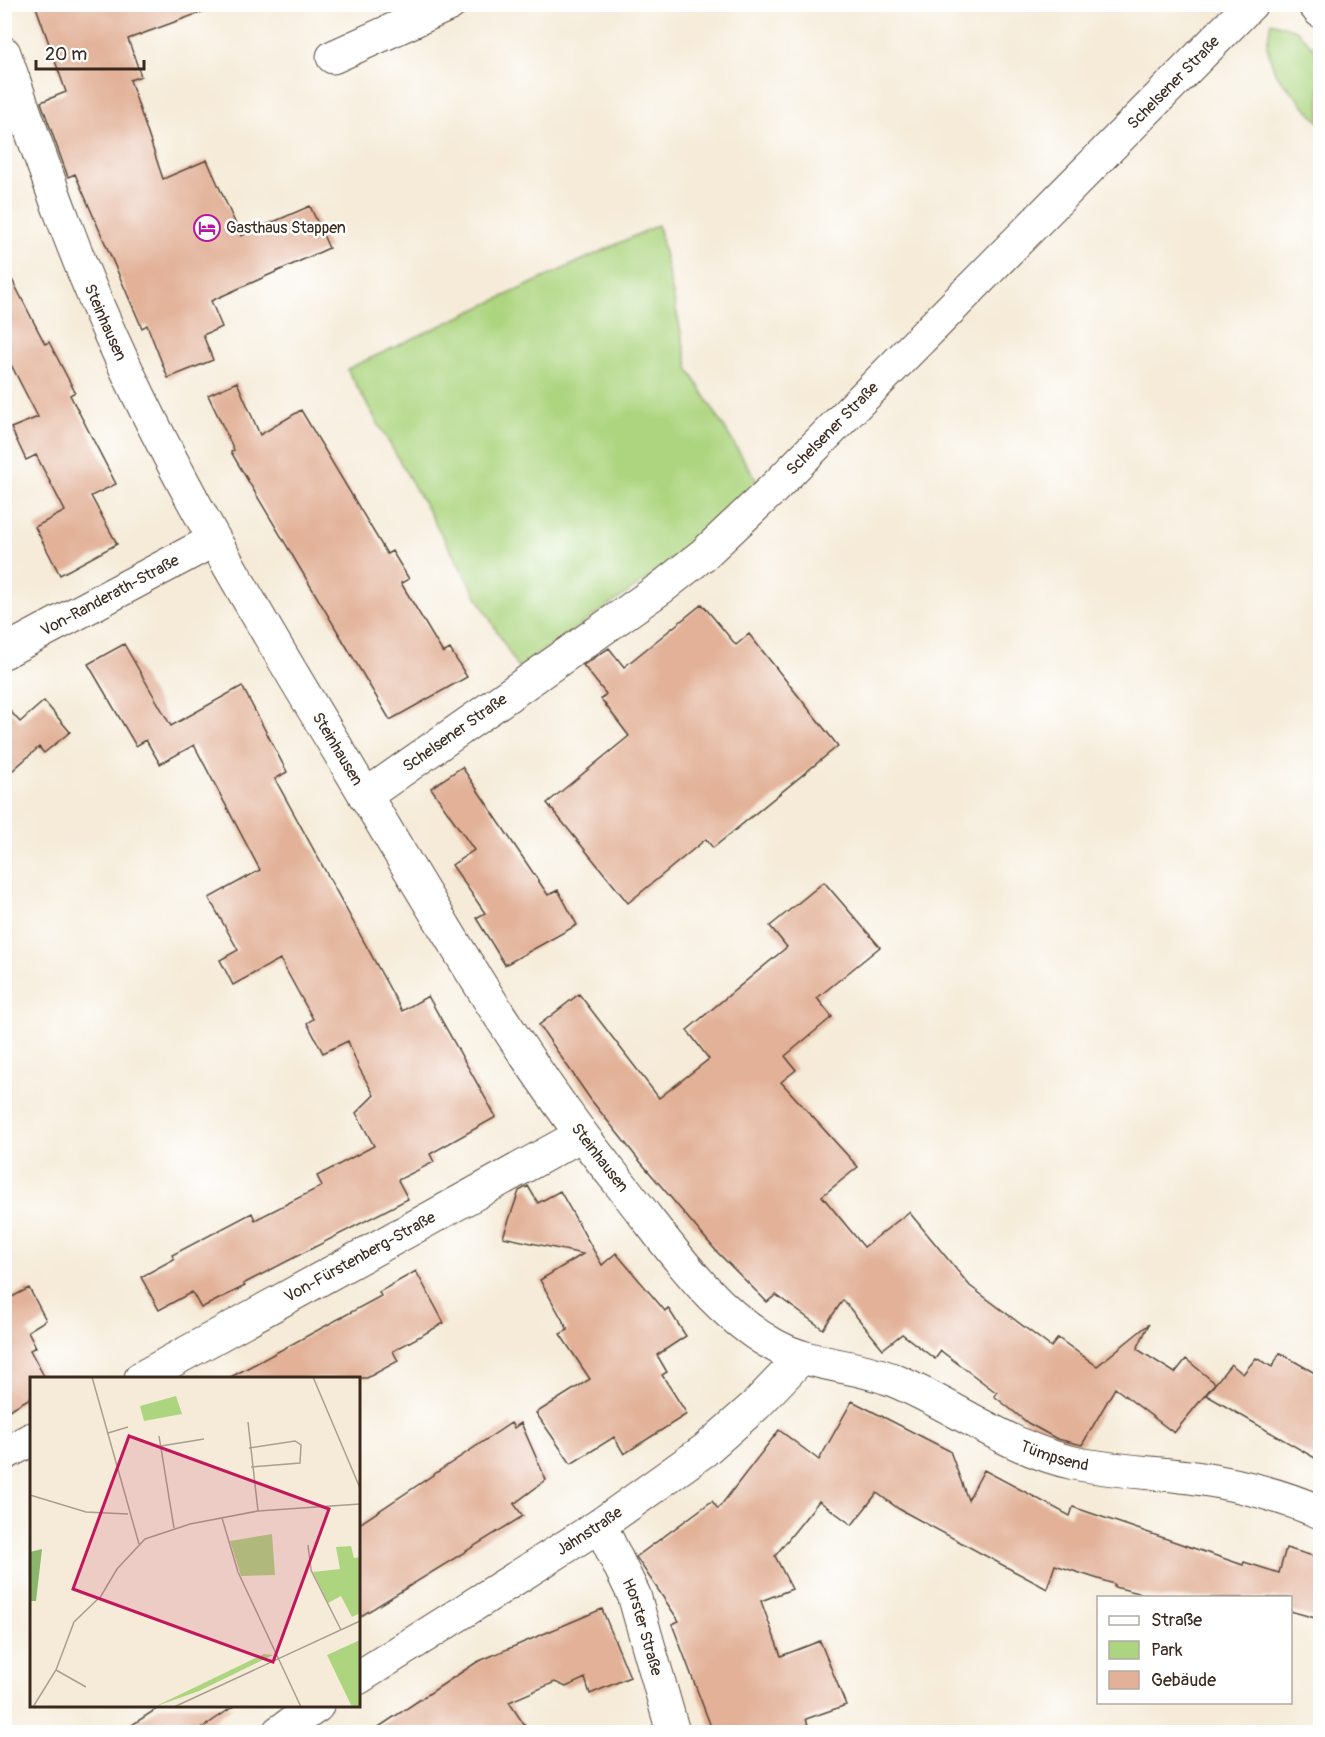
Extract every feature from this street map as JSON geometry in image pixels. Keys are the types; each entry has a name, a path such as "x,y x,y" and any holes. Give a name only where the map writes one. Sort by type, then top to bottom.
{"street":[{"path":"333,57 450,4"},
{"name":"Schelsener Straße","path":"365,796 622,617 704,554 774,488 1251,4"},
{"path":"1314,4 1320,11"},
{"name":"Steinhausen","path":"4,53 64,221 105,325 151,420 214,540 502,1022 581,1135 713,1296 758,1336 801,1358"},
{"name":"Von-Randerath-Straße","path":"4,652 214,540"},
{"name":"Von-Fürstenberg-Straße","path":"143,1377 581,1135"},
{"name":"Tümpsend","path":"801,1358 886,1377 939,1401 1019,1444 1053,1458 1090,1466 1231,1484 1266,1492 1320,1512"},
{"name":"Jahnstraße","path":"360,1677 600,1525 714,1443 756,1405 801,1358"},
{"path":"4,1454 30,1440"},
{"name":"Horster Straße","path":"600,1525 634,1595 673,1732"},
{"path":"279,1732 316,1707"}],"green space":[{"path":"1271,22 1296,30 1320,54 1320,123 1275,73 1267,46"},
{"path":"658,225 689,370 758,483 681,556 518,668 347,369"}],"building":[{"path":"35,4 213,4 213,8 128,39 141,76 130,80 163,179 207,160 241,236 310,206 329,248 211,301 222,327 203,335 213,360 168,378 147,325 142,328 75,174 68,177 41,102 66,92"},
{"path":"4,264 45,344 49,342 75,392 70,395 116,484 91,496 117,544 60,575 35,527 65,511 36,455 26,460 11,428 38,417 4,351"},
{"path":"237,382 260,435 301,410 387,554 392,551 409,579 401,583 443,653 450,649 467,677 390,720 231,452 234,450 208,395"},
{"path":"702,604 736,645 749,634 838,746 713,848 706,839 628,903 547,803 629,736 601,699 606,694 583,665 609,648 624,667"},
{"path":"124,644 171,726 242,686 287,772 275,779 402,1011 428,996 496,1117 430,1154 434,1162 398,1180 408,1199 201,1308 192,1292 159,1310 141,1277 174,1259 172,1255 252,1213 255,1220 322,1186 317,1176 374,1146 356,1113 374,1095 358,1066 348,1041 323,1053 307,1023 313,1019 280,959 233,985 220,960 238,950 209,898 260,870 194,745 160,764 146,740 136,746 88,664"},
{"path":"44,701 70,732 44,753 39,747 4,778 4,704 20,722"},
{"path":"462,767 548,895 558,890 577,925 505,965 476,918 485,913 452,865 474,850 431,788"},
{"path":"824,882 880,947 817,998 832,1017 785,1056 796,1070 781,1082 858,1167 822,1196 864,1247 909,1212 970,1286 1051,1347 1058,1338 1097,1366 1149,1324 1137,1349 1175,1373 1186,1359 1215,1383 1174,1433 1115,1388 1082,1445 1057,1439 1028,1423 994,1396 997,1393 941,1351 935,1359 902,1334 883,1349 843,1300 823,1329 776,1295 767,1302 717,1252 638,1159 591,1100 539,1025 579,994 659,1098 709,1059 687,1030 787,947 770,926"},
{"path":"528,1186 538,1203 560,1191 602,1265 616,1253 665,1311 668,1308 686,1336 657,1355 667,1372 662,1375 687,1414 624,1454 614,1437 571,1464 536,1413 590,1379 560,1334 568,1330 540,1280 583,1254 503,1237 519,1191"},
{"path":"416,1271 444,1323 393,1351 398,1361 367,1378 231,1377 381,1296 379,1292"},
{"path":"4,1282 12,1297 29,1288 46,1320 28,1331 36,1347 30,1350 44,1377 30,1377 30,1398 4,1413"},
{"path":"1280,1353 1320,1376 1320,1461 1206,1395 1231,1364 1243,1374 1256,1358 1272,1367"},
{"path":"852,1401 950,1451 968,1500 984,1470 1070,1516 1073,1507 1243,1565 1244,1562 1279,1573 1286,1548 1320,1558 1320,1598 1315,1618 1292,1612 1292,1596 1152,1596 1114,1587 1114,1584 1055,1565 1047,1589 899,1509 877,1493 852,1525 819,1501 775,1556 792,1589 761,1601 781,1656 820,1641 846,1705 806,1719 810,1732 713,1732 672,1624 679,1621 636,1557 712,1501 718,1509 779,1430 819,1460"},
{"path":"511,1423 514,1428 521,1423 546,1480 514,1504 523,1516 360,1617 360,1524"},
{"path":"602,1609 630,1677 590,1694 585,1678 566,1687 555,1682 509,1702 529,1732 371,1732 477,1662"},
{"path":"159,1707 233,1707 196,1732 121,1732"}],"place":[{"name":"Gasthaus Stappen","path":"207,228"}]}
